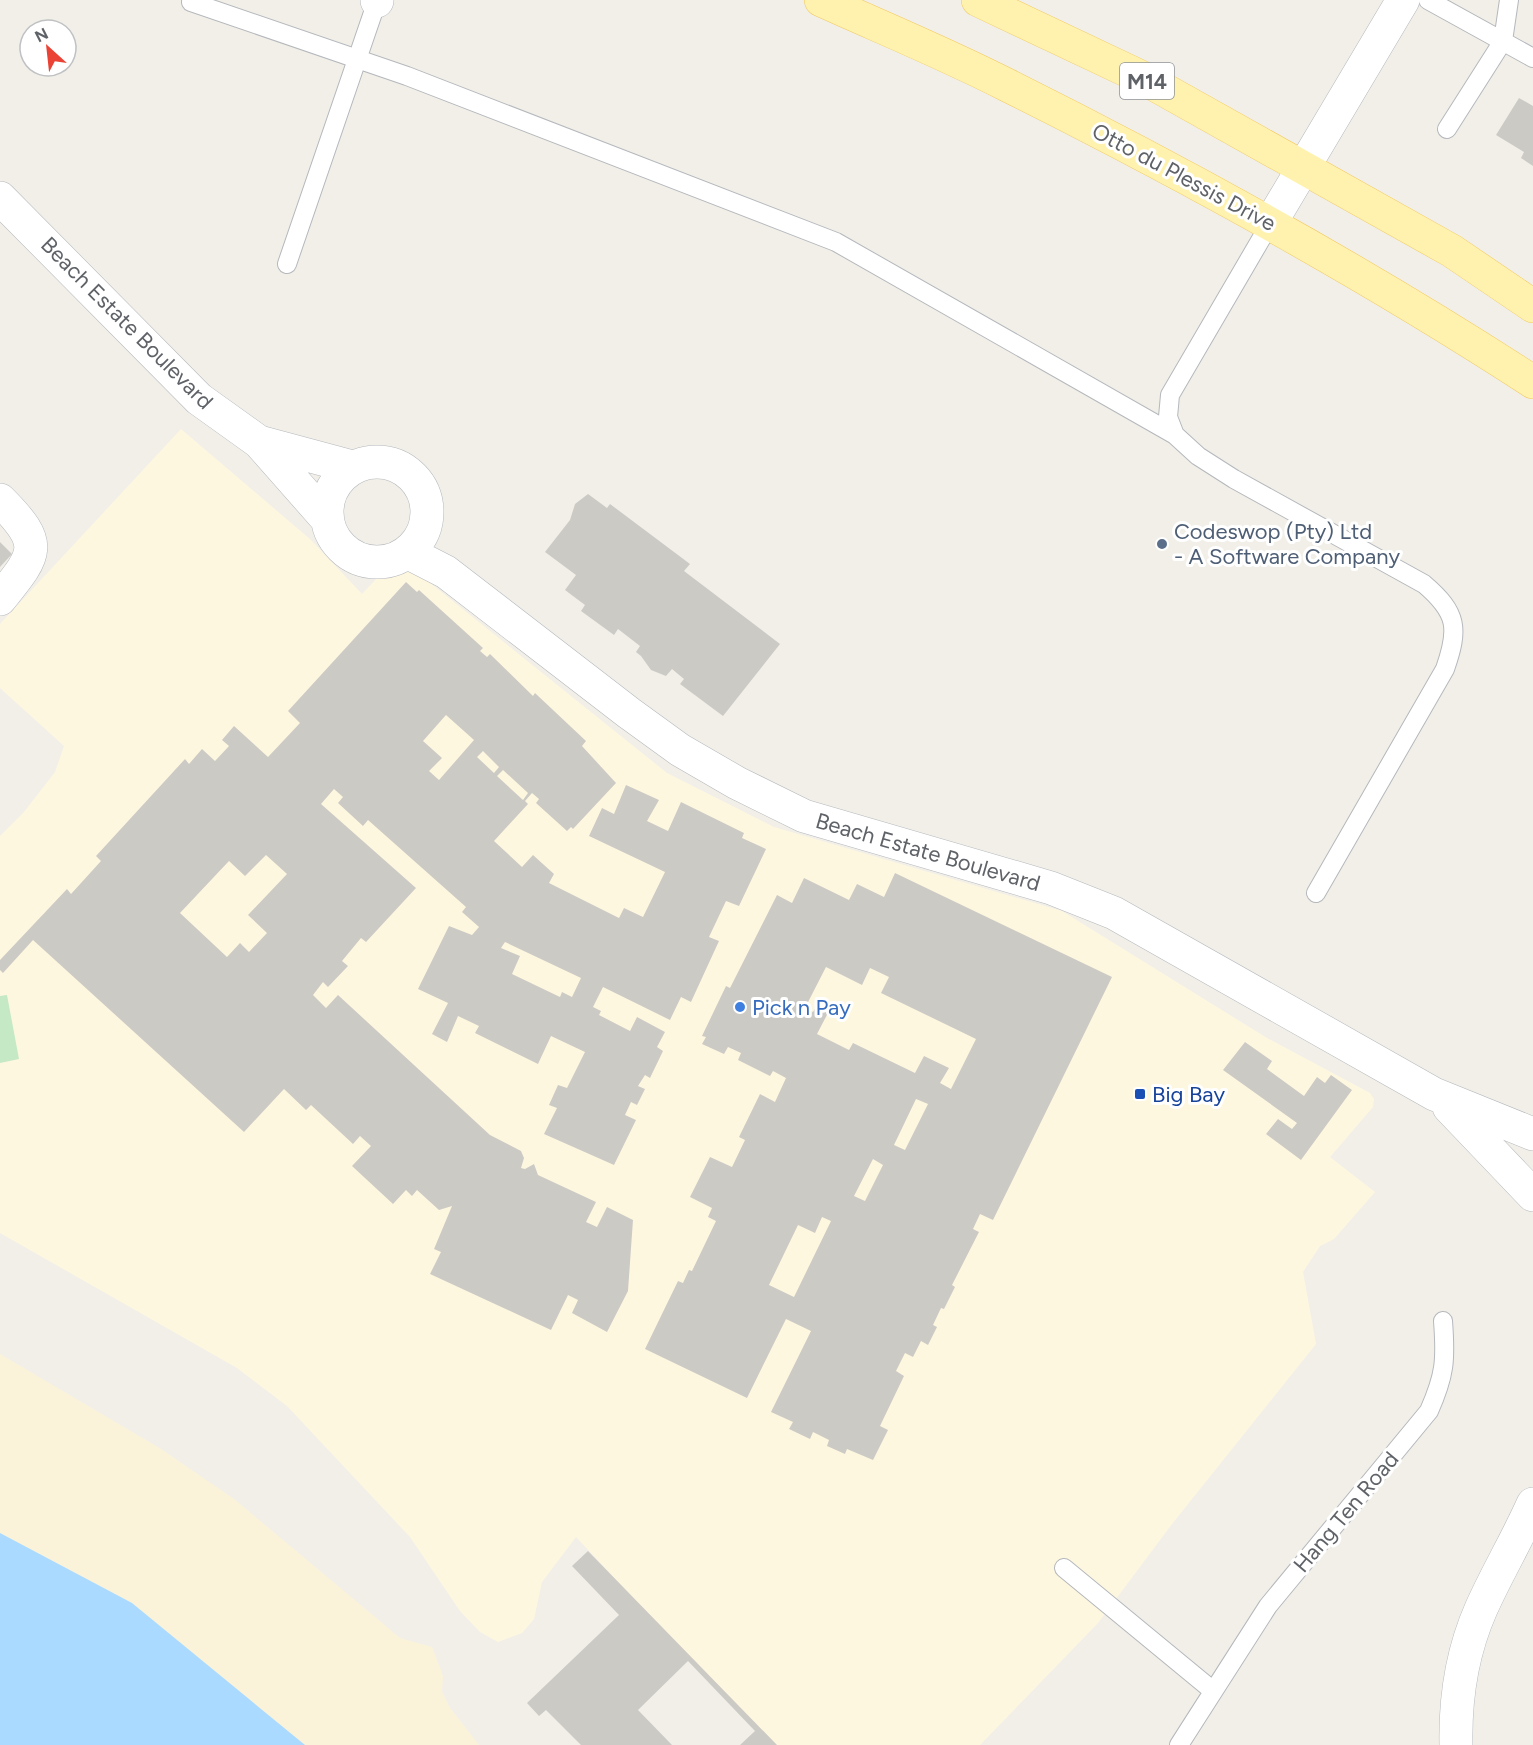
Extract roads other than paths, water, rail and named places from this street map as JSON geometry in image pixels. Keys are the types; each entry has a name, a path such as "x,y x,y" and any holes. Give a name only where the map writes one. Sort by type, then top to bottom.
{"main road":[{"name":"Otto du Plessis Drive","path":"820,0 1005,84 1271,222 1452,329 1533,382"},
{"name":"M14","path":"978,0 1143,78 1452,251 1533,306"}],"street":[{"path":"1271,222 1403,0"},
{"name":"Beach Estate Boulevard","path":"0,198 199,399 259,442 326,518"},
{"name":"Beach Estate Boulevard","path":"259,442 352,467"},
{"path":"371,461 392,463 410,472 422,488 428,507 416,540 393,559 373,562 353,557 340,547 331,534 326,518 331,489 340,476 352,467 371,461"},
{"path":"0,500 22,522 32,549 29,563 0,599"},
{"name":"Beach Estate Boulevard","path":"416,540 447,572 629,713 680,750 737,783 804,816 1051,888 1114,913 1434,1094 1533,1134"},
{"name":"Beach Estate Boulevard","path":"1434,1094 1480,1137 1533,1195"},
{"path":"1456,1745 1460,1679 1470,1636 1481,1609 1526,1527 1533,1504"}],"lane":[{"path":"1428,0 1533,58"},
{"path":"1447,129 1503,41 1509,0"},
{"path":"287,264 377,1"},
{"path":"191,2 356,58 836,242 1175,435 1198,456 1234,479 1424,584 1444,601 1453,622 1454,643 1445,669 1317,893"},
{"path":"1175,435 1168,417 1170,395 1271,222"},
{"name":"Hang Ten Road","path":"1179,1745 1212,1690 1268,1606 1429,1411 1441,1384 1446,1358 1443,1321"},
{"path":"1064,1568 1212,1690"}],"water":[{"path":"0,1533 132,1603 305,1745 0,1745"}],"place":[{"name":"Codeswop (Pty) Ltd - A Software Company","path":"1162,544"},
{"name":"Pick n Pay","path":"740,1007"},
{"name":"Big Bay","path":"1140,1094"}]}
